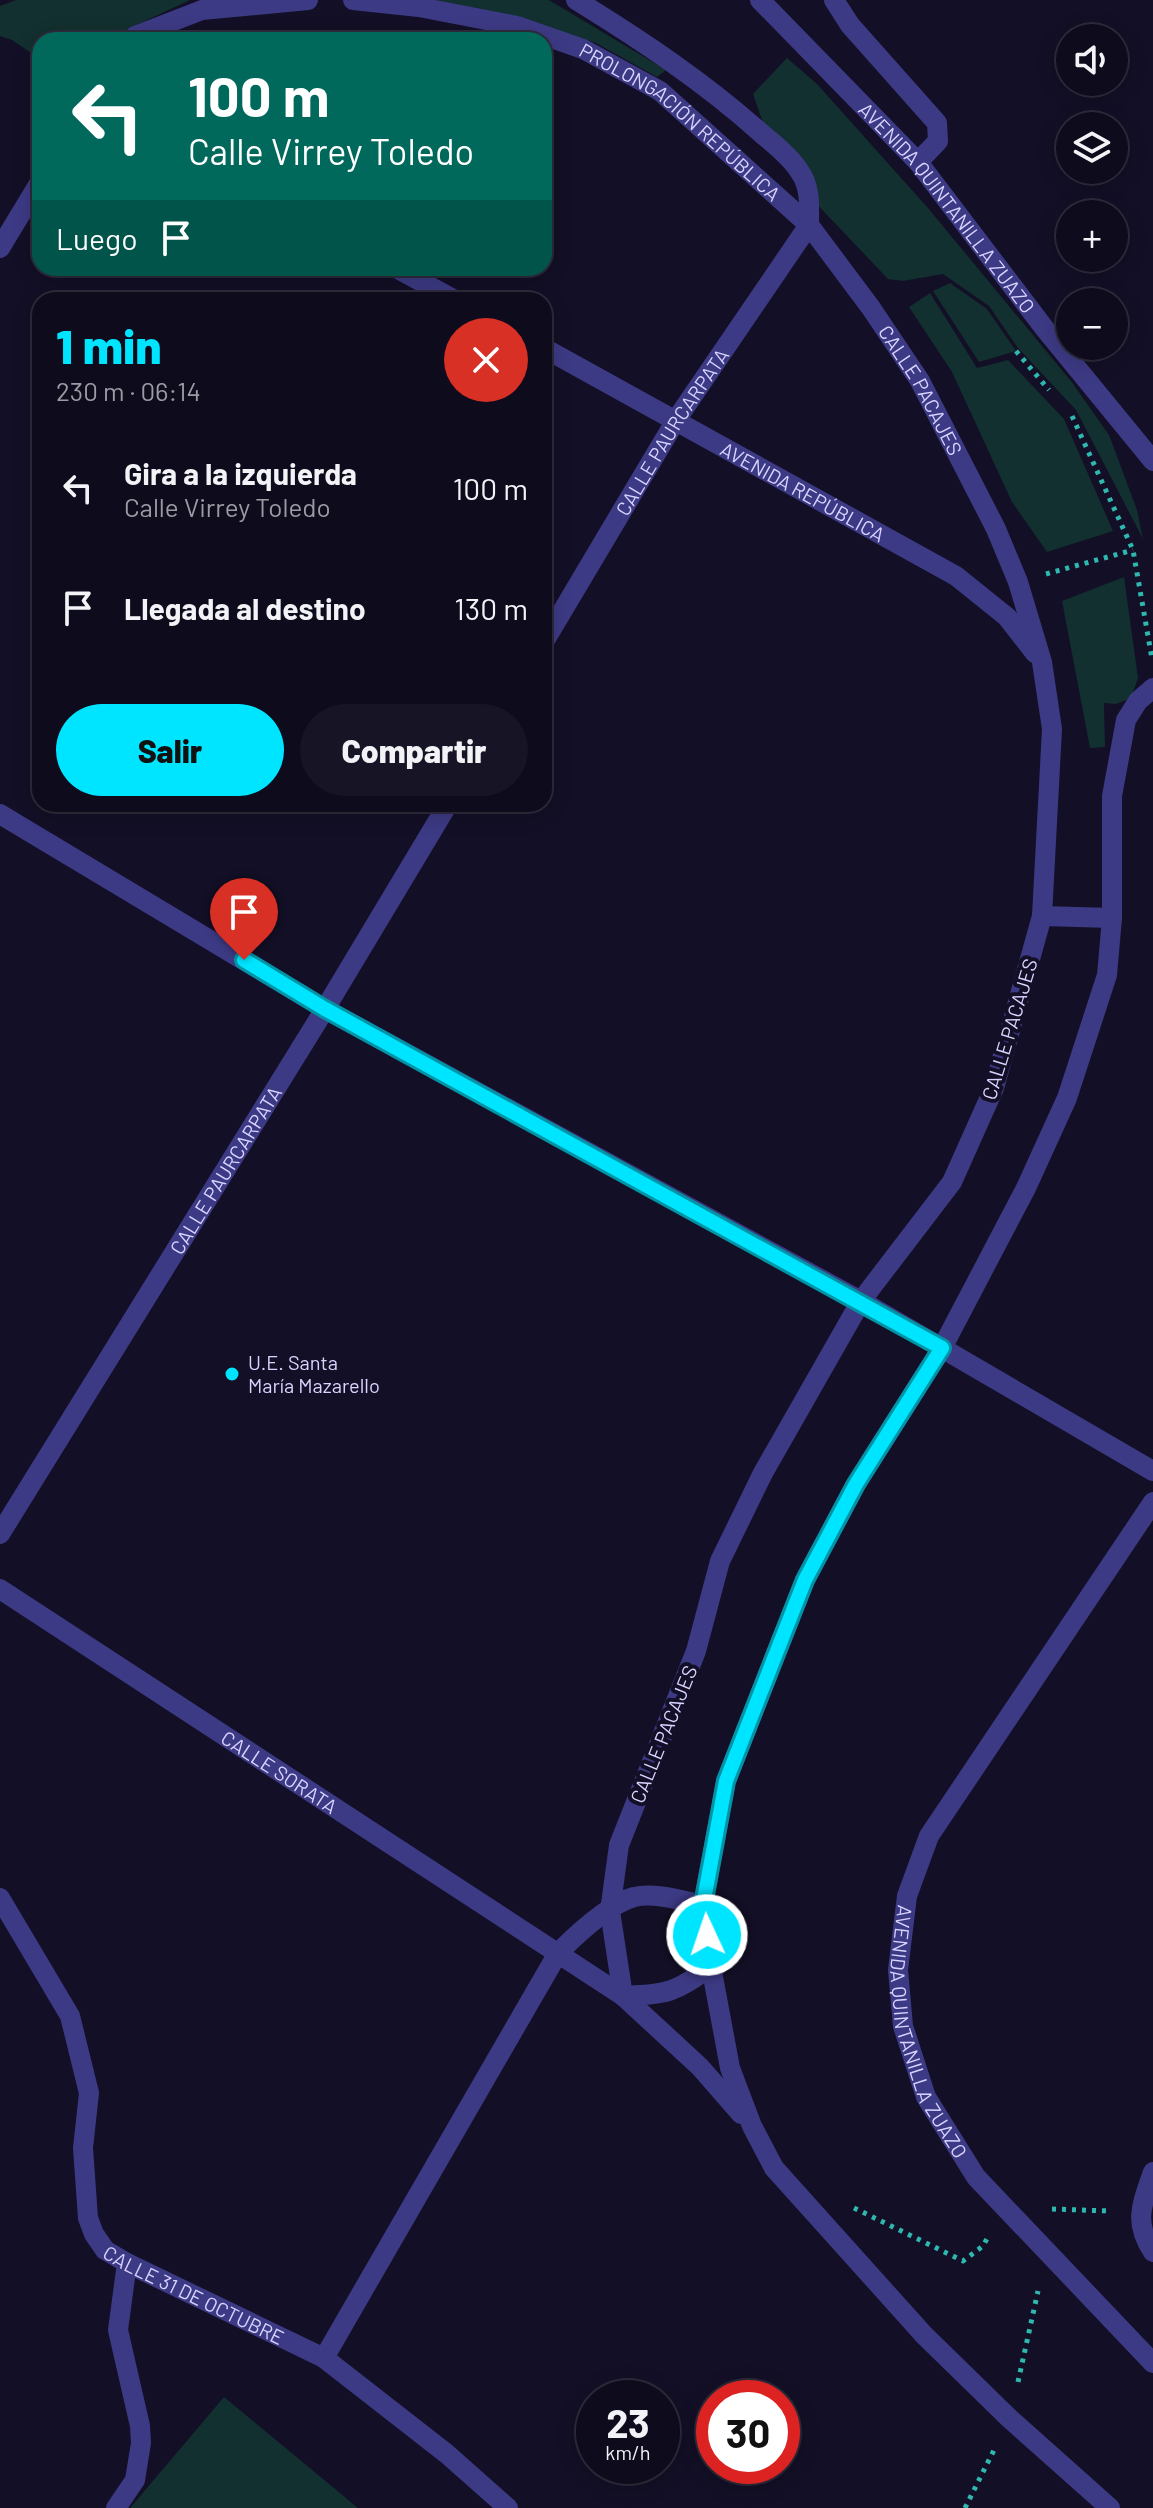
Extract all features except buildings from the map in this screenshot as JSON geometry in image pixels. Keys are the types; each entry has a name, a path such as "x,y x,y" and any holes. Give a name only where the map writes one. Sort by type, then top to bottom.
{"street":[{"path":"145,32 202,10 308,0"},
{"name":"PROLONGACIÓN REPÚBLICA","path":"353,0 419,7 534,32"},
{"path":"576,0 642,40 694,78 778,148 801,172 809,193 809,225"},
{"name":"AVENIDA QUINTANILLA ZUAZO","path":"760,0 918,162 1045,329 1153,461"},
{"path":"834,0 850,25 937,123 938,141 918,162"},
{"name":"PROLONGACIÓN REPÚBLICA","path":"552,38 583,49 660,91 809,225"},
{"path":"0,248 32,195"},
{"name":"CALLE PAURCARPATA","path":"552,629 676,420 809,225"},
{"name":"CALLE PACAJES","path":"623,1996 610,1911 619,1845 696,1651 720,1561 763,1473 861,1301 952,1182 994,1088 1042,916 1052,729 1042,662 1018,582 996,529 920,381 809,225"},
{"path":"411,276 440,292"},
{"name":"AVENIDA REPÚBLICA","path":"552,352 956,576 1007,617 1042,662"},
{"path":"1110,2508 1009,2418 924,2335 774,2168 752,2126 730,2068 703,1905 726,1781 805,1580 856,1484 942,1348 1026,1188 1067,1098 1107,975 1112,918 1112,796 1126,720 1138,701 1153,688"},
{"name":"CALLE PAURCARPATA","path":"0,1534 443,812"},
{"path":"0,814 325,1009 861,1301 1153,1471"},
{"path":"1042,916 1112,918"},
{"name":"AVENIDA QUINTANILLA ZUAZO","path":"1153,1502 929,1836 907,1896 898,1970 903,2026 926,2097 976,2177 1153,2363"},
{"name":"CALLE SORATA","path":"0,1589 623,1996"},
{"path":"324,2358 558,1953 583,1928 635,1897 668,1898 703,1905"},
{"name":"CALLE 31 DE OCTUBRE","path":"0,1898 70,2016 89,2093 83,2148 88,2218 105,2250 324,2358 447,2454 508,2508"},
{"path":"623,1996 658,1994 682,1987 711,1966"},
{"path":"623,1996 700,2067 752,2126"},
{"path":"1153,2172 1139,2211 1144,2239 1153,2252"},
{"path":"116,2508 135,2480 141,2443 140,2426 118,2330 127,2263"}],"path":[{"path":"1016,351 1053,395"},
{"path":"1063,405 1072,416 1133,550 1153,666"},
{"path":"1018,582 1133,550"},
{"path":"842,2202 963,2261 983,2246 991,2231 1001,2243"},
{"path":"1005,2208 1139,2211"},
{"path":"965,2508 1009,2418 1039,2293 1030,2281"}],"green space":[{"path":"16,0 190,0 126,32 32,32 32,54 0,36 0,6"},
{"path":"433,0 549,0 666,70 657,77 596,43 520,17"},
{"path":"787,58 817,84 928,208 1071,381 1109,435 1137,510 1143,539 1076,410 1018,348 989,306 943,274 903,281 888,279 792,178 768,137 753,94"},
{"path":"950,283 987,309 1016,351 979,362 933,291"},
{"path":"930,293 977,368 1008,360 1064,419 1113,531 1047,552 1012,502 952,372 909,307"},
{"path":"1124,577 1138,678 1131,698 1116,704 1104,703 1105,747 1090,748 1062,601"},
{"path":"224,2397 358,2508 130,2508"}],"place":[{"name":"U.E. Santa María Mazarello","path":"232,1374"}],"route":[{"path":"244,960 325,1009 942,1348 856,1484 805,1580 726,1781 703,1905 707,1935"}]}
